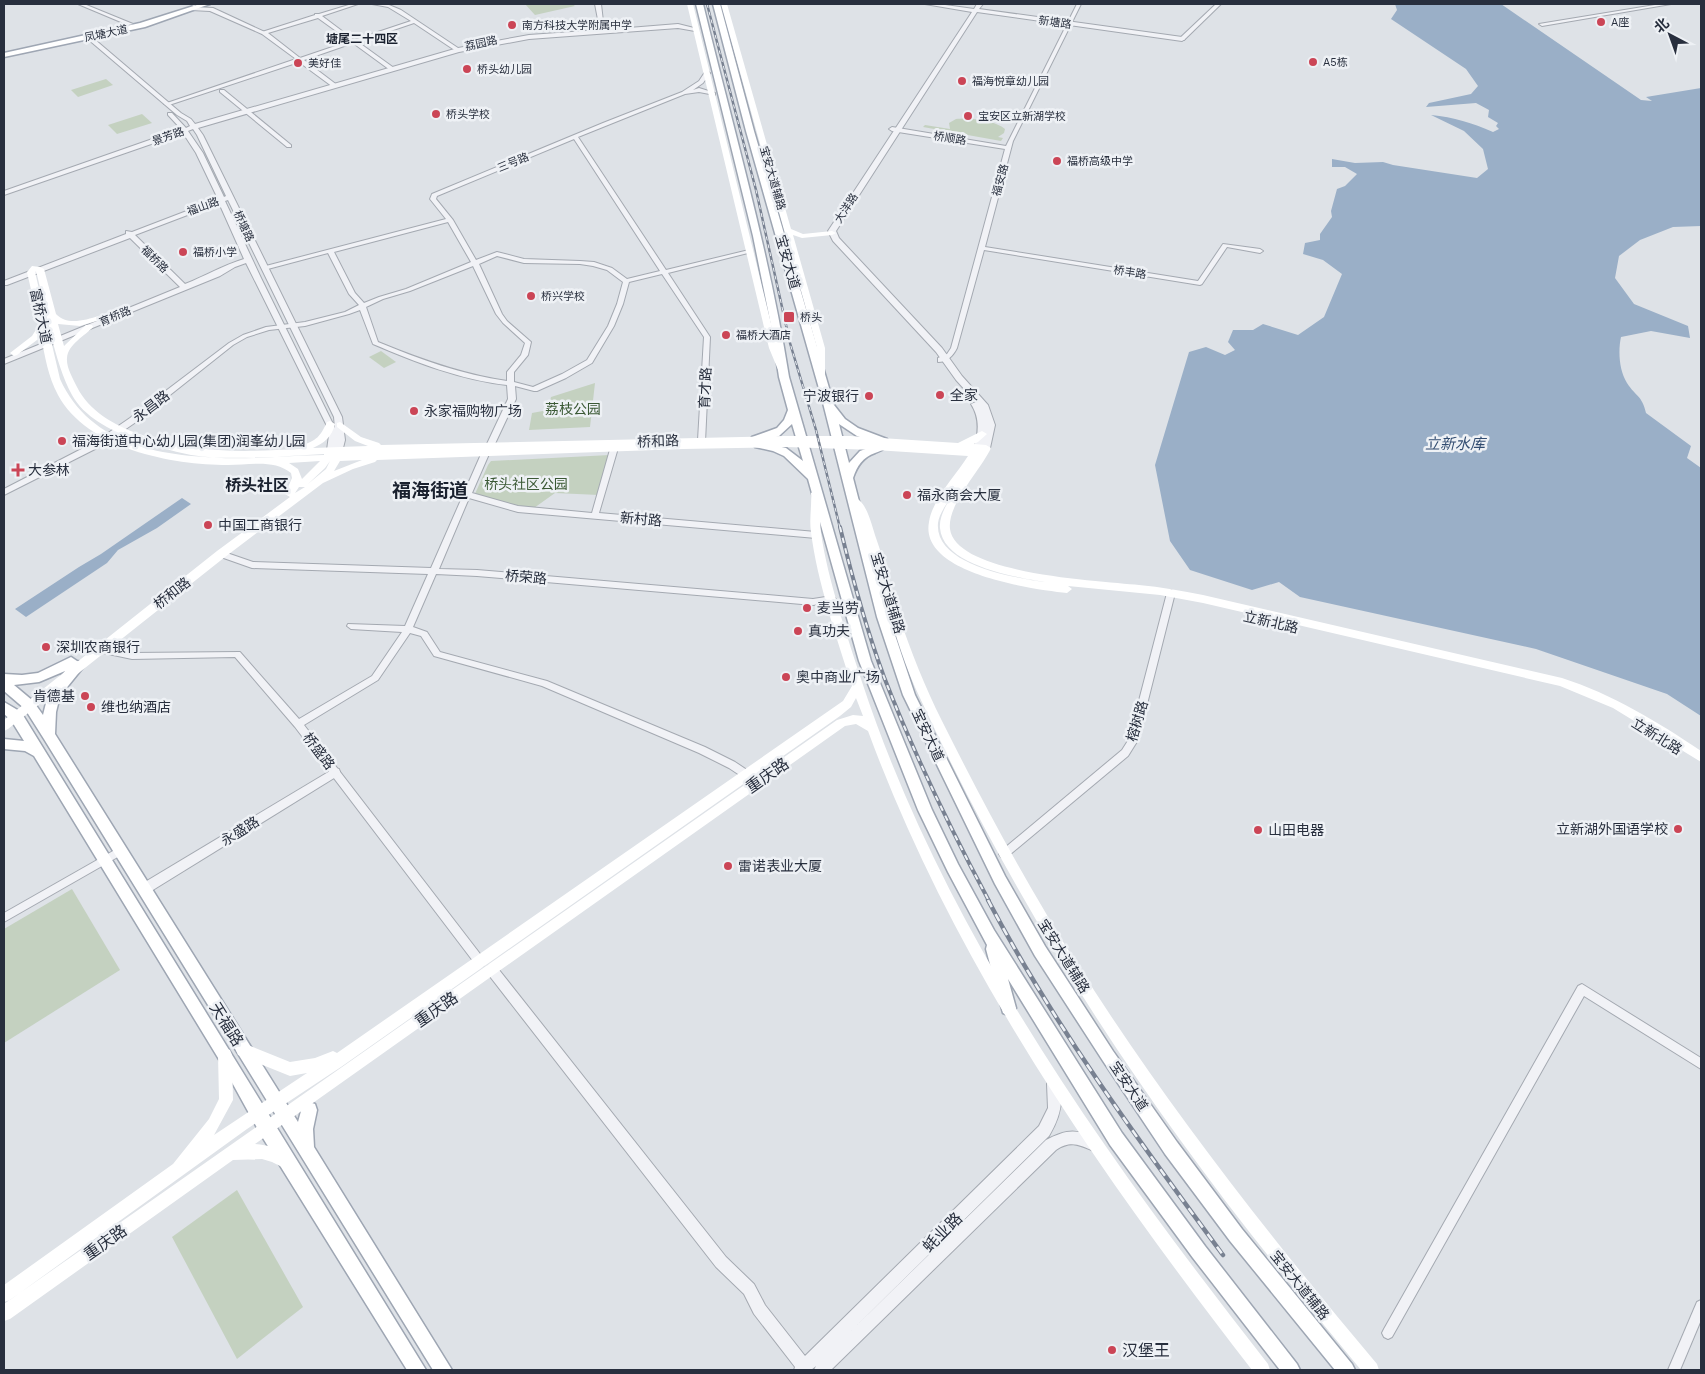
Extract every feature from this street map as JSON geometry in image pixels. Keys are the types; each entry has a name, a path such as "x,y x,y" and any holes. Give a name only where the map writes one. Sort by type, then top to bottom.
{"main road":[{"name":"凤塘大道","path":"4,55 87,38 195,5 206,4"},
{"path":"690,4 713,94 748,252 773,348 784,378"},
{"name":"宝安大道","path":"699,4 748,196 780,348 784,378 865,662 925,810 953,868 989,935 1116,1139 1199,1252 1291,1370"},
{"name":"宝安大道","path":"716,4 755,148 828,399 883,617 909,695 955,793 1036,943 1103,1048 1171,1148 1236,1235 1346,1370"},
{"name":"宝安大道辅路","path":"724,4 821,348 823,382"},
{"name":"凤塘大道","path":"4,51 87,38 100,38 113,31 151,22 195,5"},
{"path":"788,230 802,236 830,234"},
{"path":"792,244 804,238 830,234"},
{"name":"富桥大道","path":"35,270 51,314 62,359 73,390 96,416 118,430 150,443 177,449 275,461 334,454"},
{"name":"富桥大道","path":"35,270 43,326 55,379 61,394 70,407 86,422 109,436 142,449 170,456 216,462 295,451 334,454"},
{"path":"51,314 54,318 66,323 79,323 99,319"},
{"path":"14,353 36,338 43,326"},
{"path":"62,359 69,344 89,327"},
{"path":"828,399 836,415 846,425 882,444"},
{"path":"757,442 784,429 790,421 794,408"},
{"path":"295,451 322,439 328,432 330,424"},
{"path":"340,425 358,439 385,452"},
{"path":"966,467 961,458 951,449 969,442 982,434"},
{"name":"桥和路","path":"488,450 702,440 838,442 980,450"},
{"path":"757,442 785,451 800,464 815,487 816,535 857,688 895,786 970,941 1052,1080 1095,1145 1145,1217 1262,1370"},
{"name":"桥和路","path":"4,726 8,713 26,703 290,494 334,454 614,448 757,442"},
{"path":"848,484 852,464 857,458 882,444"},
{"name":"立新北路","path":"980,450 966,467 936,515 932,525 939,545 957,561 985,574 1023,583 1171,597 1561,688 1593,700 1629,718 1701,764"},
{"name":"立新北路","path":"980,450 945,518 944,528 947,536 964,553 990,566 1058,581 1171,597 1562,682 1595,694 1627,710 1701,756"},
{"path":"308,490 350,467 385,452"},
{"name":"桥和路","path":"75,664 99,649 308,490 329,471 334,454"},
{"path":"275,461 292,468 297,474 297,482 290,494"},
{"name":"宝安大道辅路","path":"848,484 871,533 905,649 929,707 1004,854 1032,904 1092,1001 1201,1158 1296,1282 1371,1370"},
{"path":"4,679 22,681 32,679 75,664"},
{"path":"49,735 47,716 50,703 75,664"},
{"name":"天福路","path":"4,684 26,703 49,735 243,1050 278,1101 442,1370"},
{"name":"重庆路","path":"4,1314 492,970 796,748 842,709 857,688"},
{"name":"天福路","path":"8,713 38,753 225,1055 267,1129 417,1370"},
{"name":"重庆路","path":"4,1294 258,1114 358,1047 747,776 845,721 858,719 871,727"},
{"path":"4,744 27,746 38,753"},
{"path":"989,935 1008,1008"},
{"path":"243,1050 252,1052 260,1058 290,1069 316,1066 358,1047"},
{"path":"174,1174 214,1124 226,1100 225,1055"},
{"path":"308,1152 305,1129 309,1110 315,1099 338,1079"},
{"path":"223,1159 251,1150 260,1151 276,1156 291,1167"}],"street":[{"path":"80,4 130,24"},
{"path":"212,4 214,8 266,29 266,35"},
{"path":"266,35 356,4"},
{"path":"374,4 390,6 457,50"},
{"path":"598,4 602,29"},
{"name":"新塘路","path":"928,4 974,8 1068,24 1182,39"},
{"name":"大洋路","path":"980,4 974,8 895,129 830,234 987,410 991,425 980,450"},
{"name":"福安路","path":"942,359 952,354 954,348 1008,148 1015,129 1079,4"},
{"path":"1182,39 1219,4"},
{"path":"1633,4 1643,8"},
{"path":"1542,24 1669,4"},
{"path":"195,5 211,10 266,35 334,85"},
{"path":"317,16 392,68"},
{"name":"荔园路","path":"334,85 457,50 524,35 678,24 693,18"},
{"path":"168,104 415,21"},
{"name":"荔园路","path":"457,50 529,37 678,26 695,29"},
{"name":"桥塘路","path":"87,38 193,126 231,197 340,425 334,454"},
{"name":"桥塘路","path":"87,38 152,96 185,129 330,424 333,435 334,454"},
{"name":"三号路","path":"450,220 434,200 434,195 684,92 700,82 707,74"},
{"name":"景芳路","path":"4,192 193,126 334,85"},
{"name":"三号路","path":"684,92 699,90 713,94"},
{"path":"222,91 289,146"},
{"name":"桥顺路","path":"895,129 1008,148"},
{"path":"575,137 663,272"},
{"name":"福山路","path":"4,281 231,197"},
{"path":"264,268 450,220 475,263 499,314 505,322 528,342 528,349 524,357 510,372 512,398 408,629 375,678 298,724"},
{"name":"福桥路","path":"130,234 182,285"},
{"name":"桥丰路","path":"981,248 1200,283 1225,245 1260,251"},
{"path":"330,251 352,294 362,308 370,325 375,343 418,361 491,381 534,389 564,376 590,361 611,326 620,304 626,281 748,252"},
{"name":"永昌路","path":"5,491 109,436 238,340 268,328 293,326 347,314 381,298 408,290 497,254 510,260 588,264 608,268 626,281"},
{"name":"育桥路","path":"4,362 99,319 249,260"},
{"name":"育桥路","path":"57,338 89,327 217,274 225,268"},
{"name":"育才路","path":"663,272 707,337 702,440"},
{"name":"育桥路","path":"4,358 47,342"},
{"name":"大洋路","path":"942,359 980,410 983,423 980,450"},
{"path":"55,379 67,376"},
{"path":"595,515 614,448"},
{"name":"新村路","path":"468,496 518,509 816,535"},
{"name":"桥荣路","path":"222,554 252,565 478,574 813,602 832,599"},
{"name":"榕树路","path":"1004,854 1125,752 1133,740 1171,597"},
{"path":"352,626 408,629 424,634 437,654 544,683 702,750 732,765 747,776"},
{"name":"桥盛路","path":"99,649 132,656 237,654 298,724 480,962"},
{"name":"永盛路","path":"144,889 335,772"},
{"path":"4,918 120,851"},
{"path":"492,970 721,1262 742,1280 756,1299 759,1309 803,1369"},
{"path":"1388,1333 1582,989 1701,1064"},
{"name":"蚝业路","path":"803,1369 1044,1130 1054,1113 1056,1101 1052,1080"},
{"name":"蚝业路","path":"821,1370 1051,1145 1068,1136 1078,1136 1095,1145"},
{"path":"1674,1370 1701,1306"}],"green space":[{"path":"525,4 572,4 575,6 535,15"},
{"path":"106,79 113,85 78,97 71,90"},
{"path":"142,114 152,123 117,134 108,125"},
{"path":"968,118 995,123 1005,129 1004,133 998,137 1003,138 1001,141 923,127 925,125 950,129 949,123 956,119"},
{"path":"381,351 396,362 384,368 369,357"},
{"name":"荔枝公园","path":"595,383 590,427 529,430 532,413 548,410 551,397"},
{"name":"桥头社区公园","path":"610,455 599,495 555,493 534,508 519,508 474,496 491,461"},
{"path":"72,889 120,970 4,1043 4,929"},
{"path":"237,1190 303,1307 237,1359 172,1237"}],"water":[{"name":"立新水库","path":"1395,4 1501,4 1641,100 1652,101 1646,97 1701,88 1701,226 1673,227 1640,240 1619,256 1615,278 1634,304 1688,326 1690,338 1651,331 1621,337 1619,354 1624,378 1630,388 1641,399 1646,413 1691,446 1687,458 1701,468 1701,716 1667,694 1536,649 1300,597 1279,582 1252,590 1190,570 1170,541 1155,465 1189,352 1206,347 1225,355 1235,350 1228,342 1233,330 1253,330 1263,324 1298,335 1324,317 1342,274 1323,260 1303,254 1305,243 1320,240 1320,234 1332,217 1331,211 1337,189 1345,186 1357,174 1345,167 1332,167 1332,159 1355,163 1383,162 1477,178 1488,169 1483,149 1464,131 1431,115 1463,121 1493,132 1499,129 1496,126 1498,123 1488,117 1489,110 1476,103 1426,107 1429,103 1471,94 1478,86 1466,69 1391,19 1397,10"},
{"path":"182,498 191,504 157,528 118,550 107,563 26,617 15,609 101,554"}],"railway":[{"path":"707,4 756,190 790,343 816,430 840,528"},
{"path":"840,527 849,565 884,677 933,790 989,901"},
{"path":"988,900 1069,1038 1129,1126 1223,1255"}],"place":[{"name":"A座","path":"1601,22"},
{"name":"南方科技大学附属中学","path":"512,25"},
{"name":"A5栋","path":"1313,62"},
{"name":"美好佳","path":"298,63"},
{"name":"桥头幼儿园","path":"467,69"},
{"name":"福海悦章幼儿园","path":"962,81"},
{"name":"桥头学校","path":"436,114"},
{"name":"宝安区立新湖学校","path":"968,116"},
{"name":"福桥高级中学","path":"1057,161"},
{"name":"福桥小学","path":"183,252"},
{"name":"桥兴学校","path":"531,296"},
{"name":"桥头","path":"789,317"},
{"name":"福桥大酒店","path":"726,335"},
{"name":"全家","path":"940,395"},
{"name":"宁波银行","path":"869,396"},
{"name":"永家福购物广场","path":"414,411"},
{"name":"福海街道中心幼儿园(集团)润峯幼儿园","path":"62,441"},
{"name":"大参林","path":"18,470"},
{"name":"福永商会大厦","path":"907,495"},
{"name":"中国工商银行","path":"208,525"},
{"name":"麦当劳","path":"807,608"},
{"name":"真功夫","path":"798,631"},
{"name":"深圳农商银行","path":"46,647"},
{"name":"奥中商业广场","path":"786,677"},
{"name":"肯德基","path":"85,696"},
{"name":"维也纳酒店","path":"91,707"},
{"name":"立新湖外国语学校","path":"1678,829"},
{"name":"山田电器","path":"1258,830"},
{"name":"雷诺表业大厦","path":"728,866"},
{"name":"汉堡王","path":"1112,1350"}],"district":[{"name":"塘尾二十四区","path":"362,39"},
{"name":"桥头社区","path":"257,485"},
{"name":"福海街道","path":"430,490"}]}
